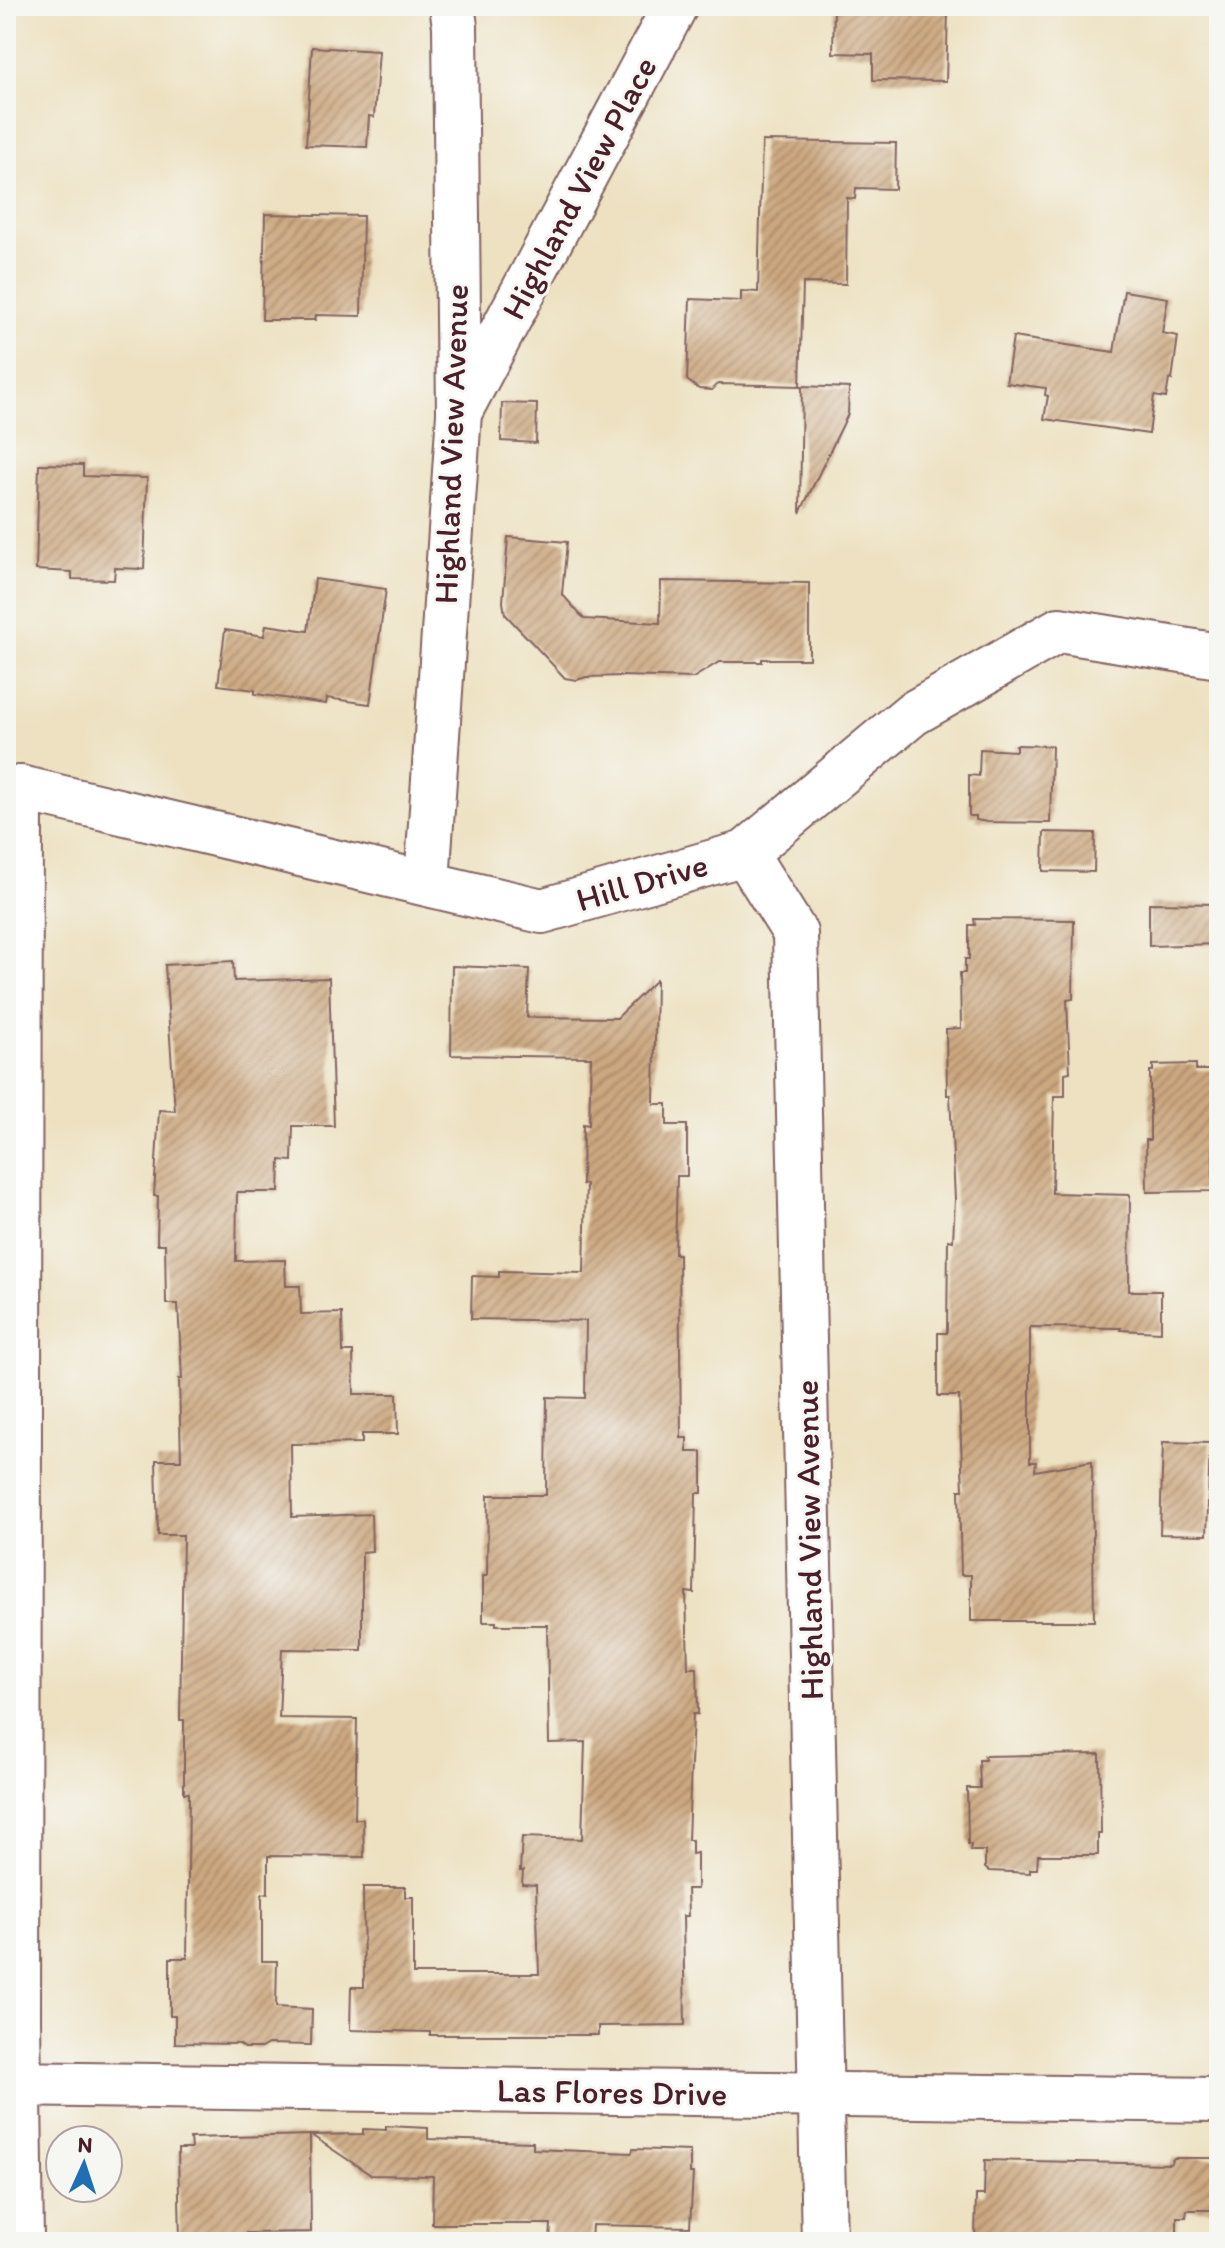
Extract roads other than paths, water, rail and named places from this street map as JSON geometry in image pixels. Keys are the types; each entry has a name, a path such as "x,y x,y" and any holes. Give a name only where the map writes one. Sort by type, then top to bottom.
{"street":[{"name":"Highland View Avenue","path":"427,882 459,413 455,26 452,6"},
{"name":"Highland View Place","path":"459,413 675,6"},
{"name":"Hill Drive","path":"13,791 427,882 542,911 745,853 912,714 1059,630 1219,656"},
{"path":"13,791 13,2084 21,2242"},
{"name":"Highland View Avenue","path":"745,853 795,933 824,2242"},
{"name":"Las Flores Drive","path":"13,2084 1219,2100"}]}
